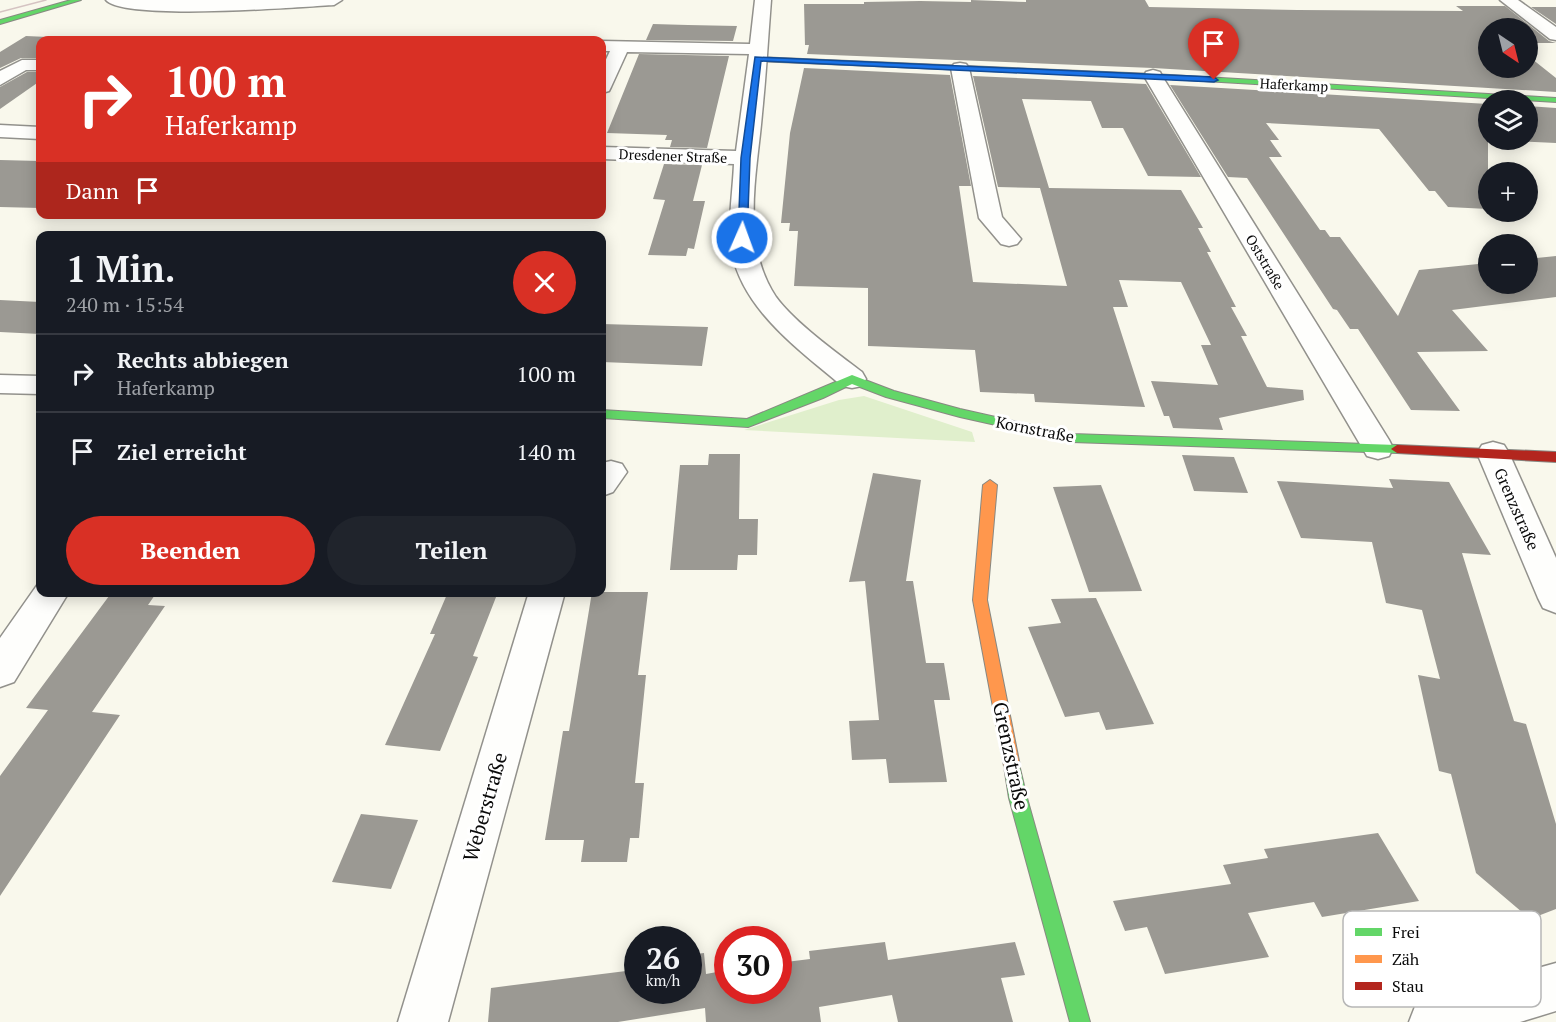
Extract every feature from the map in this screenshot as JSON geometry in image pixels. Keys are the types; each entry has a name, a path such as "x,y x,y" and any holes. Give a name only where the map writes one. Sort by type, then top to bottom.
{"street":[{"path":"0,22 78,0"},
{"path":"114,0 144,4 196,6 334,0"},
{"path":"606,414 748,423 819,395 852,379 802,338 766,302 747,266 742,238 745,158 763,0"},
{"path":"1508,0 1556,35"},
{"path":"606,46 758,54"},
{"path":"606,78 621,46"},
{"name":"Haferkamp","path":"758,54 960,68 1153,76 1556,100"},
{"path":"0,79 22,65 36,65"},
{"path":"960,68 991,218 1009,238"},
{"name":"Oststraße","path":"1153,76 1378,448"},
{"path":"0,131 36,133"},
{"name":"Dresdener Straße","path":"606,153 745,158"},
{"name":"Kornstraße","path":"852,379 890,394 960,413 1072,438 1556,456"},
{"path":"0,384 36,386"},
{"name":"Grenzstraße","path":"1493,453 1556,598"},
{"name":"Grenzstraße","path":"990,485 980,600 1018,798 1080,1022"},
{"path":"0,670 48,597"},
{"name":"Weberstraße","path":"423,1022 546,597"},
{"path":"1434,1022 1510,1007"}],"green space":[{"path":"864,396 972,432 975,442 744,430 839,400"}],"building":[{"path":"971,0 1026,2 1026,0 1145,0 1149,7 1297,10 1463,11 1456,6 1505,6 1520,18 1478,18 1478,78 1538,78 1538,64 1556,78 1556,92 1153,68 807,54 809,45 805,45 804,4 971,2"},
{"path":"1531,7 1556,7 1556,24"},
{"path":"653,24 737,26 733,41 646,40"},
{"path":"1538,32 1549,41 1556,43 1538,43"},
{"path":"26,36 36,36 36,58 21,58 0,68 0,52"},
{"path":"639,54 729,56 707,148 670,147 672,140 665,140 667,135 607,133"},
{"path":"804,68 950,75 971,186 959,186 973,282 1067,286 1040,188 998,187 973,76 1146,84 1201,177 1148,176 1123,128 1102,128 1091,101 1022,99 1049,188 1181,190 1203,228 1198,228 1211,252 1207,252 1236,307 1231,307 1247,336 1241,336 1267,387 1303,390 1304,400 1219,418 1223,430 1173,428 1169,416 1164,416 1151,381 1218,385 1201,345 1211,345 1181,282 1119,280 1128,307 1113,307 1145,407 1035,402 1034,394 980,392 975,350 868,346 868,288 794,286 798,231 789,231 790,223 781,223 790,133"},
{"path":"27,72 36,72 36,84 0,109 0,87"},
{"path":"1170,85 1478,103 1478,150 1488,150 1488,162 1478,162 1478,208 1448,207 1435,191 1429,191 1379,129 1266,123 1279,140 1270,140 1282,157 1269,157 1320,230 1325,230 1330,237 1340,237 1398,316 1419,270 1478,264 1478,294 1538,294 1538,258 1556,256 1556,297 1452,310 1488,351 1417,352 1460,411 1411,410 1358,329 1350,329 1337,310 1333,309 1247,178 1228,177"},
{"path":"1538,107 1556,108 1556,143 1538,142"},
{"path":"0,160 36,161 36,208 0,207"},
{"path":"664,164 702,165 693,201 705,201 694,249 688,248 686,256 648,255 665,200 653,199"},
{"path":"0,300 36,302 36,334 0,332"},
{"path":"606,324 708,327 702,366 606,362"},
{"path":"709,454 740,454 739,519 758,519 757,555 738,555 737,570 670,570 680,465 708,465"},
{"path":"1182,455 1234,457 1248,493 1194,491"},
{"path":"873,473 921,480 906,581 913,581 926,663 944,663 950,700 934,700 947,782 889,783 886,759 852,760 849,721 879,720 865,581 849,582"},
{"path":"1389,479 1449,482 1491,555 1462,553 1514,721 1526,724 1556,824 1556,909 1541,915 1541,911 1521,911 1476,873 1451,774 1439,771 1418,675 1440,679 1422,610 1386,603 1372,542 1301,538 1277,481 1393,488"},
{"path":"1101,485 1142,591 1089,592 1053,487"},
{"path":"606,592 648,592 638,675 646,675 635,783 644,783 639,838 630,838 627,862 581,862 584,840 545,840 563,731 569,731 591,597 606,597"},
{"path":"108,597 154,597 148,605 165,606 92,712 120,715 0,896 0,776 48,710 26,708"},
{"path":"446,597 496,597 473,656 478,657 440,751 385,745 435,634 430,634"},
{"path":"1096,598 1154,724 1106,730 1099,712 1065,717 1028,627 1061,623 1051,599"},
{"path":"361,814 418,820 391,889 332,882"},
{"path":"1378,833 1419,901 1358,911 1343,911 1343,914 1322,917 1314,902 1248,913 1269,957 1165,974 1147,927 1125,931 1113,901 1231,884 1223,865 1268,858 1264,849"},
{"path":"885,942 888,960 1015,942 1025,975 1001,978 1013,1022 898,1022 892,995 819,1007 821,1022 706,1022 705,1008 618,1022 488,1022 491,988 624,971 624,1004 702,1004 702,953 704,953 706,974 714,973 714,1004 792,1004 792,961 810,959 809,951"}],"tram line":[{"path":"0,12 46,0"}],"traffic: fast":[{"path":"0,22 78,0"},
{"path":"758,59 1153,76 1556,100"},
{"path":"606,414 748,423 819,395 852,379 890,394 960,413 1072,438 1397,449"},
{"path":"1012,766 1018,798 1080,1022"}],"traffic: slow":[{"path":"990,485 980,600 1012,766"}],"traffic: jam":[{"path":"1397,449 1556,457"}],"route":[{"path":"742,238 745,158 758,58 1214,80"}]}
